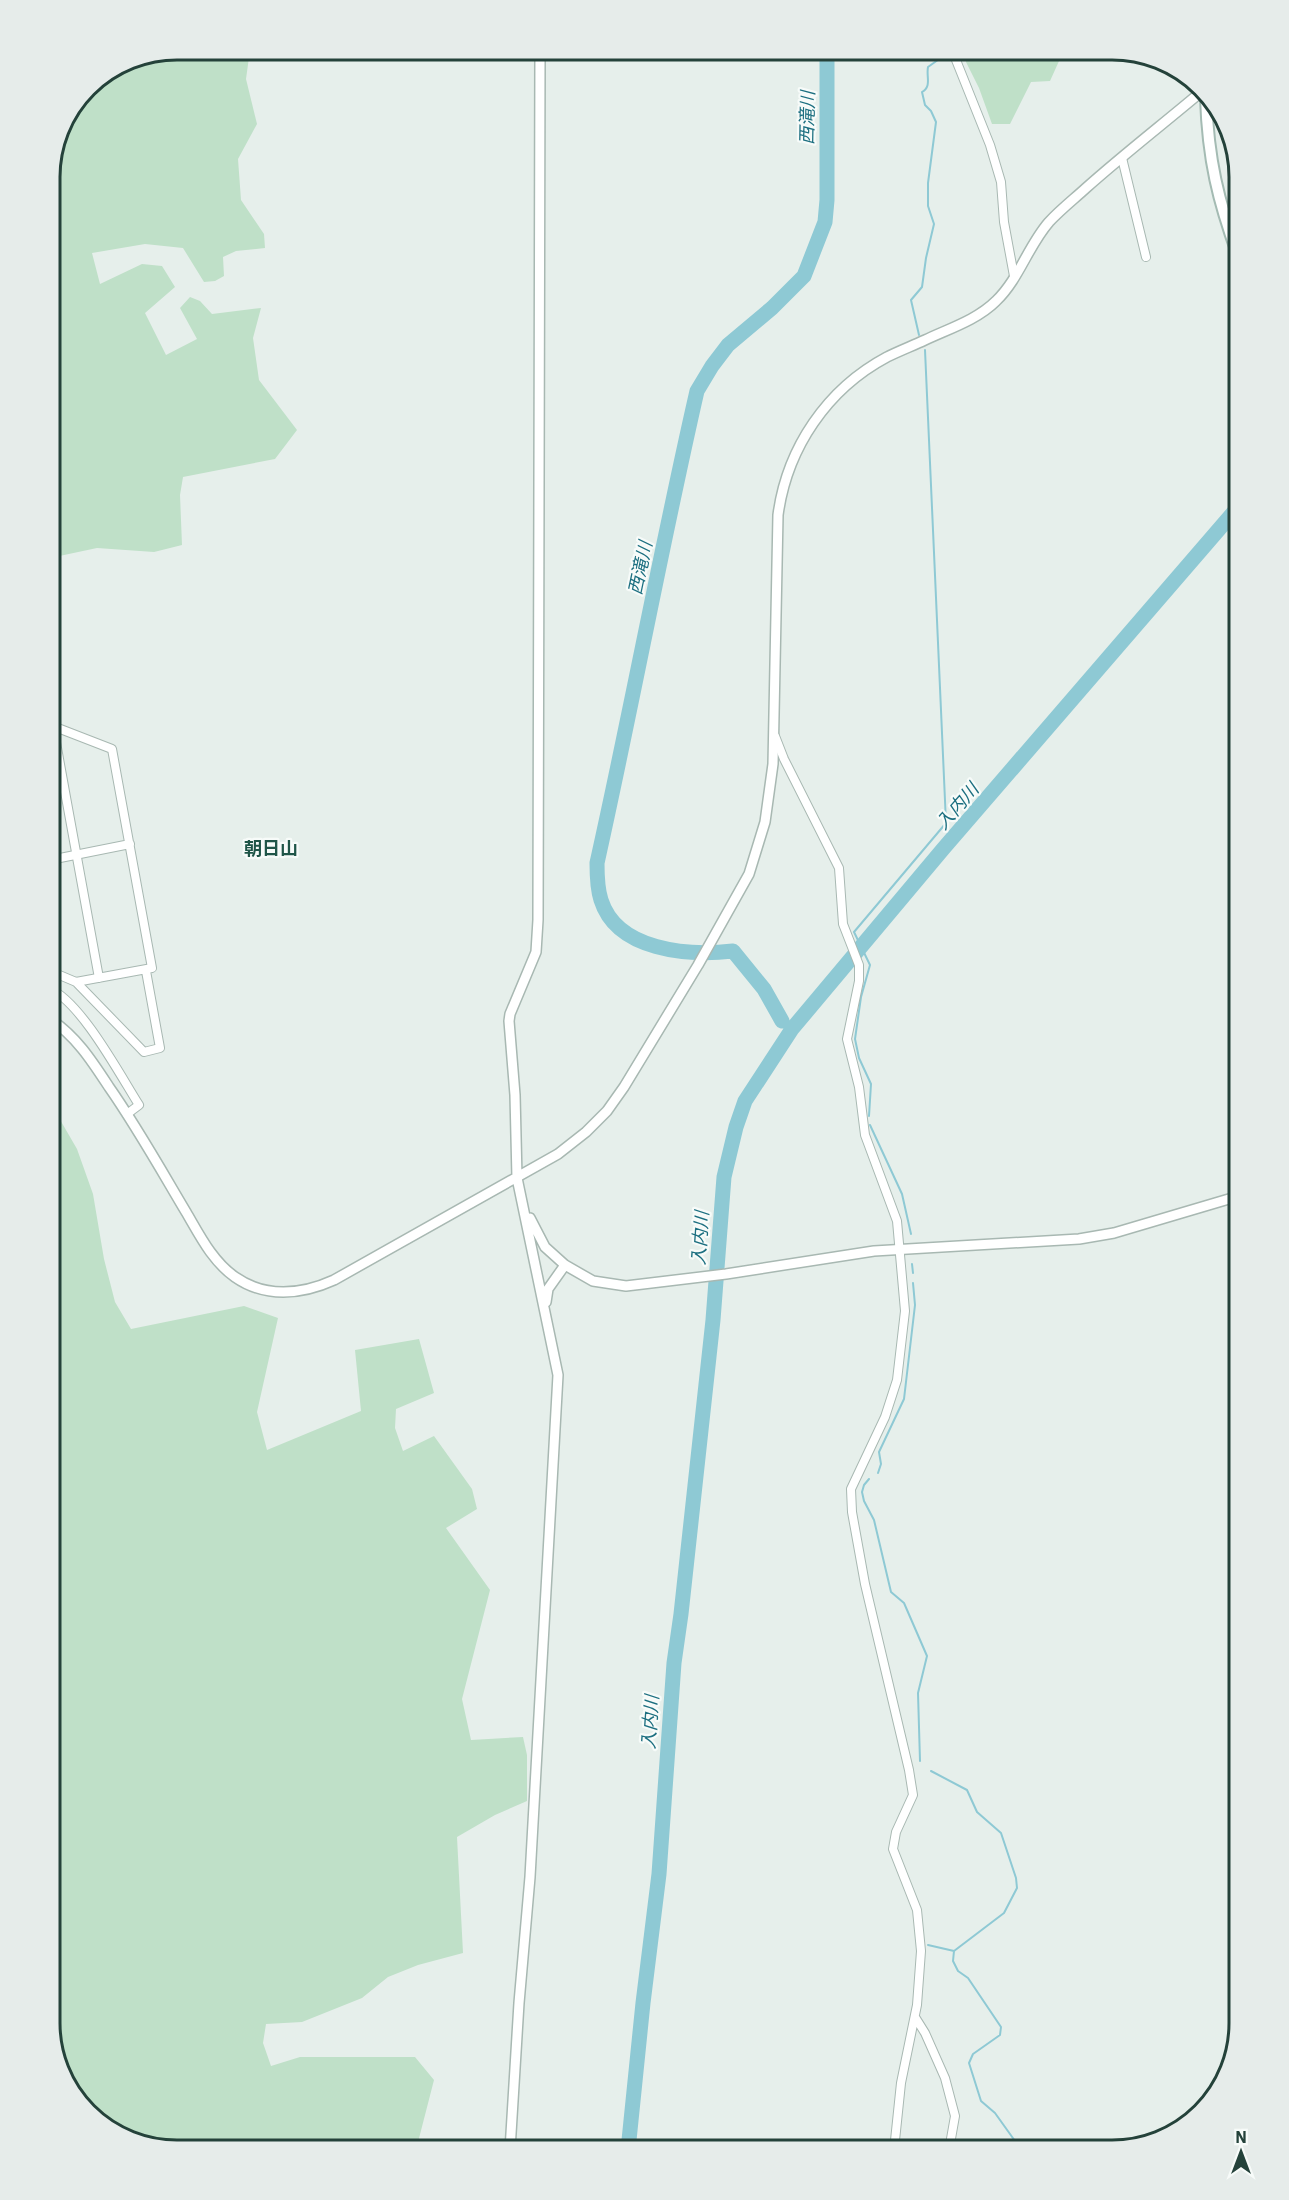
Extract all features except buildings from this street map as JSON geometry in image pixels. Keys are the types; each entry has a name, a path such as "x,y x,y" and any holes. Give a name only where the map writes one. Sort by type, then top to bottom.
{"main road":[{"path":"1207,109 1211,166 1216,190 1229,228"}],"street":[{"path":"511,2140 530,1877 558,1404 558,1375 517,1178 515,1095 509,1021 536,952 538,920 540,60"},
{"path":"956,60 978,112 1001,182 1004,222 1014,276"},
{"path":"60,1027 82,1047 127,1114 218,1261 242,1281 272,1292 304,1291 334,1280 558,1154 586,1132 607,1111 624,1087 698,965 749,874 758,849 765,822 773,764 778,516 786,477 800,443 820,414 842,389 854,380 886,358 962,324 983,312 996,301 1014,276 1034,241 1049,222 1196,96"},
{"path":"1122,158 1146,257"},
{"path":"60,729 112,749 152,968 76,982"},
{"path":"774,735 839,868 843,924 859,965 859,981 847,1039 859,1088 865,1135 897,1221 900,1250 905,1311 897,1380 885,1417 851,1490 852,1512 865,1584 913,1795 896,1832 893,1849 917,1910 921,1951 915,2017 901,2083 895,2140"},
{"path":"60,774 99,978"},
{"path":"60,858 130,844"},
{"path":"60,975 76,982 144,1052 160,1048 146,970"},
{"path":"60,994 80,1015 133,1094 139,1105 127,1114"},
{"path":"524,1206 545,1247 565,1265 593,1281 627,1286 726,1274 874,1251 1079,1239 1114,1233 1229,1199"},
{"path":"545,1307 548,1289 565,1265"},
{"path":"915,2017 945,2078 955,2116 951,2140"}],"green space":[{"path":"249,60 246,79 257,124 238,159 241,200 264,234 265,248 236,251 223,257 224,276 215,281 204,282 183,248 145,244 92,253 100,284 142,264 162,266 175,287 145,313 166,355 197,339 180,308 190,297 200,301 212,314 261,308 253,338 259,380 297,430 275,459 183,477 180,495 182,545 154,552 97,548 60,556 60,169 64,147 72,125 84,106 106,84 125,72 162,61"},
{"path":"966,60 1059,60 1050,81 1031,82 1010,124 992,124 979,88"},
{"path":"60,1120 77,1149 93,1194 104,1259 115,1302 131,1329 244,1306 278,1318 257,1412 267,1450 361,1411 355,1350 419,1339 434,1393 396,1409 395,1428 403,1451 434,1436 472,1489 477,1509 446,1528 490,1590 462,1699 471,1740 523,1737 527,1755 527,1801 495,1815 457,1837 463,1953 418,1965 388,1977 362,1998 302,2022 266,2024 263,2043 271,2066 300,2057 415,2057 434,2080 419,2140 169,2140 139,2134 125,2128 100,2111 80,2088 66,2061 60,2023"}],"waterway":[{"name":"西滝川","path":"782,1021 764,989 733,951 676,951 638,940 622,930 609,917 601,900 597,863 697,391 728,345 772,308 804,276 825,222 827,60"},
{"path":"919,335 911,300 922,287 934,224 928,206 928,183 936,122 925,105 922,92 928,84 928,67 938,60"},
{"path":"869,1116 871,1084 859,1058 855,1039 861,997 870,965 854,932 946,823 925,350"},
{"name":"入内川","path":"629,2140 659,1874 674,1663 713,1320 724,1177 745,1101 792,1029 943,849 1229,518"},
{"path":"870,1125 902,1194 911,1234"},
{"path":"912,1264 913,1273"},
{"path":"878,1473 881,1464 879,1452 904,1399 915,1305 913,1283"},
{"path":"869,1479 862,1492 874,1520 891,1592 904,1603 927,1656 918,1693 920,1761"},
{"path":"928,1945 954,1951 1004,1913 1017,1888 1016,1878 1001,1833 977,1812 967,1790 931,1771"},
{"path":"954,1951 953,1961 958,1971 968,1978 1001,2027 1000,2035 973,2054 969,2063 981,2101 995,2113 1014,2140"}],"district":[{"name":"朝日山","path":"271,848"}]}
